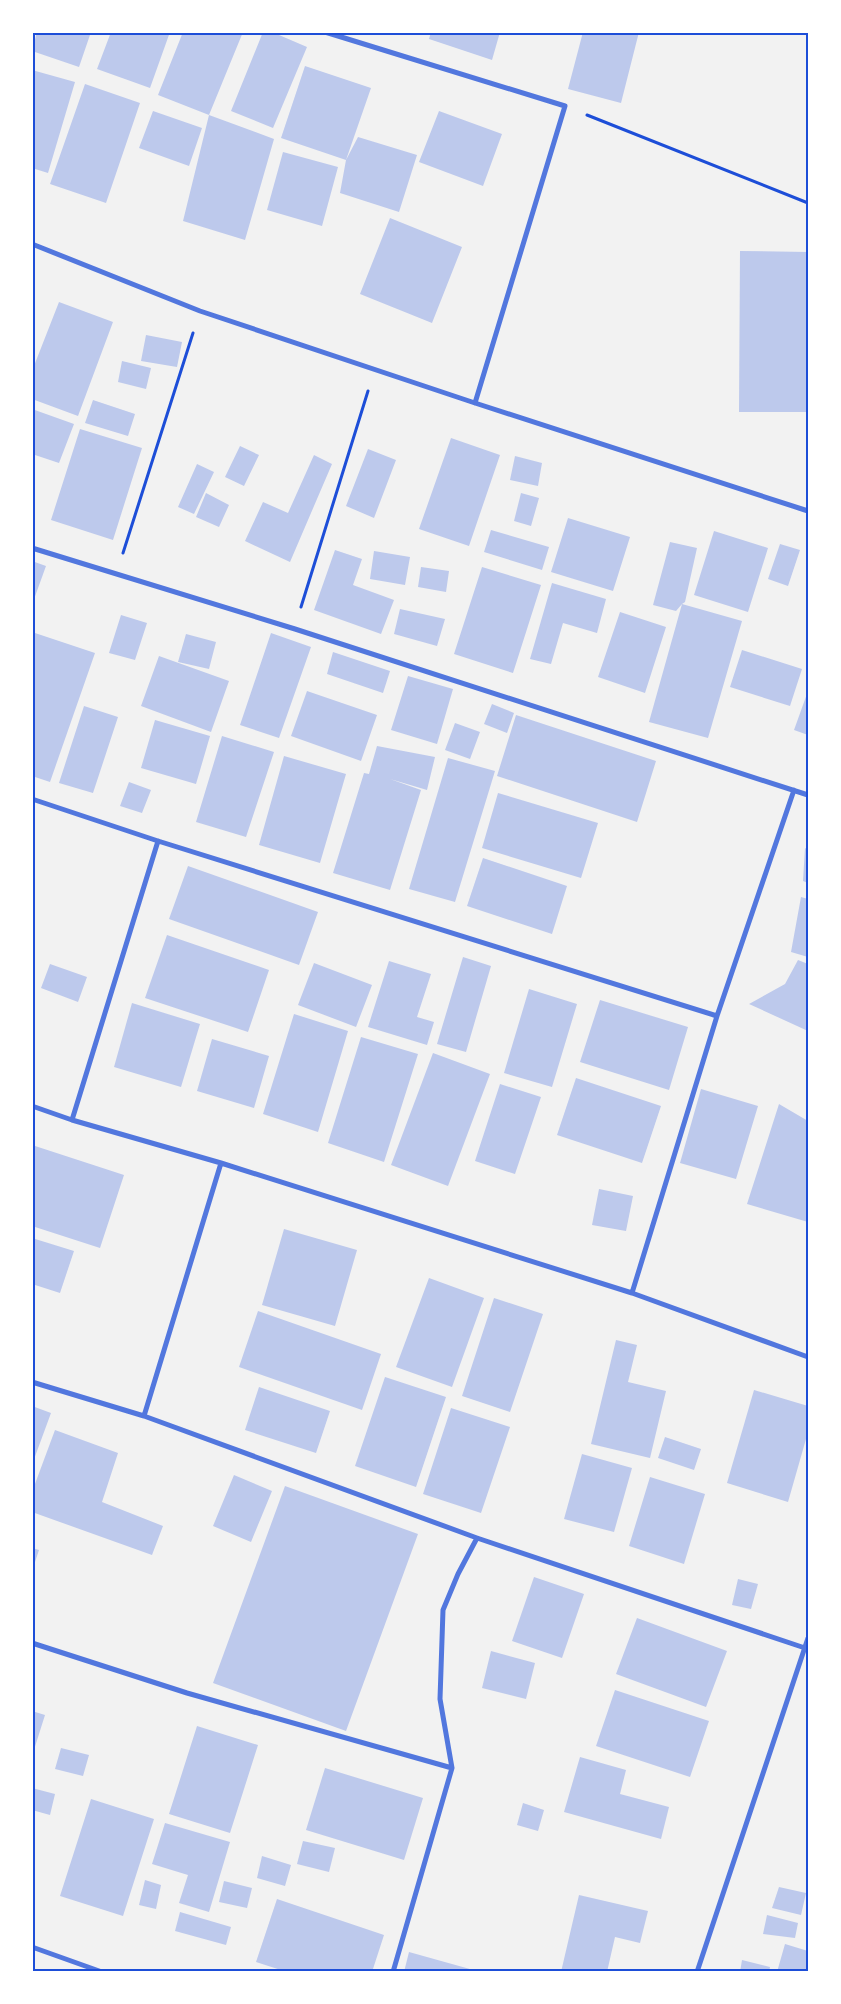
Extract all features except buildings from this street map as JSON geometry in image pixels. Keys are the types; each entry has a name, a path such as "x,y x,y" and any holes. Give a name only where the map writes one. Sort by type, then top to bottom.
{"street":[{"path":"324,32 565,106 475,403"},
{"path":"32,244 200,311 808,511"},
{"path":"32,548 294,629 808,794"},
{"path":"632,1293 717,1016 794,790"},
{"path":"32,799 158,841 717,1016"},
{"path":"72,1120 158,841"},
{"path":"32,1106 72,1120 221,1163 632,1293 808,1357"},
{"path":"144,1416 221,1163"},
{"path":"32,1382 144,1416 478,1538 805,1648"},
{"path":"393,1972 452,1768 440,1699 443,1610 458,1574 478,1538"},
{"path":"697,1972 808,1638"},
{"path":"32,1643 187,1693 452,1768"},
{"path":"32,1946 102,1972"}],"path":[{"path":"565,106 808,203"},
{"path":"117,573 200,311"},
{"path":"294,629 375,369"}]}
